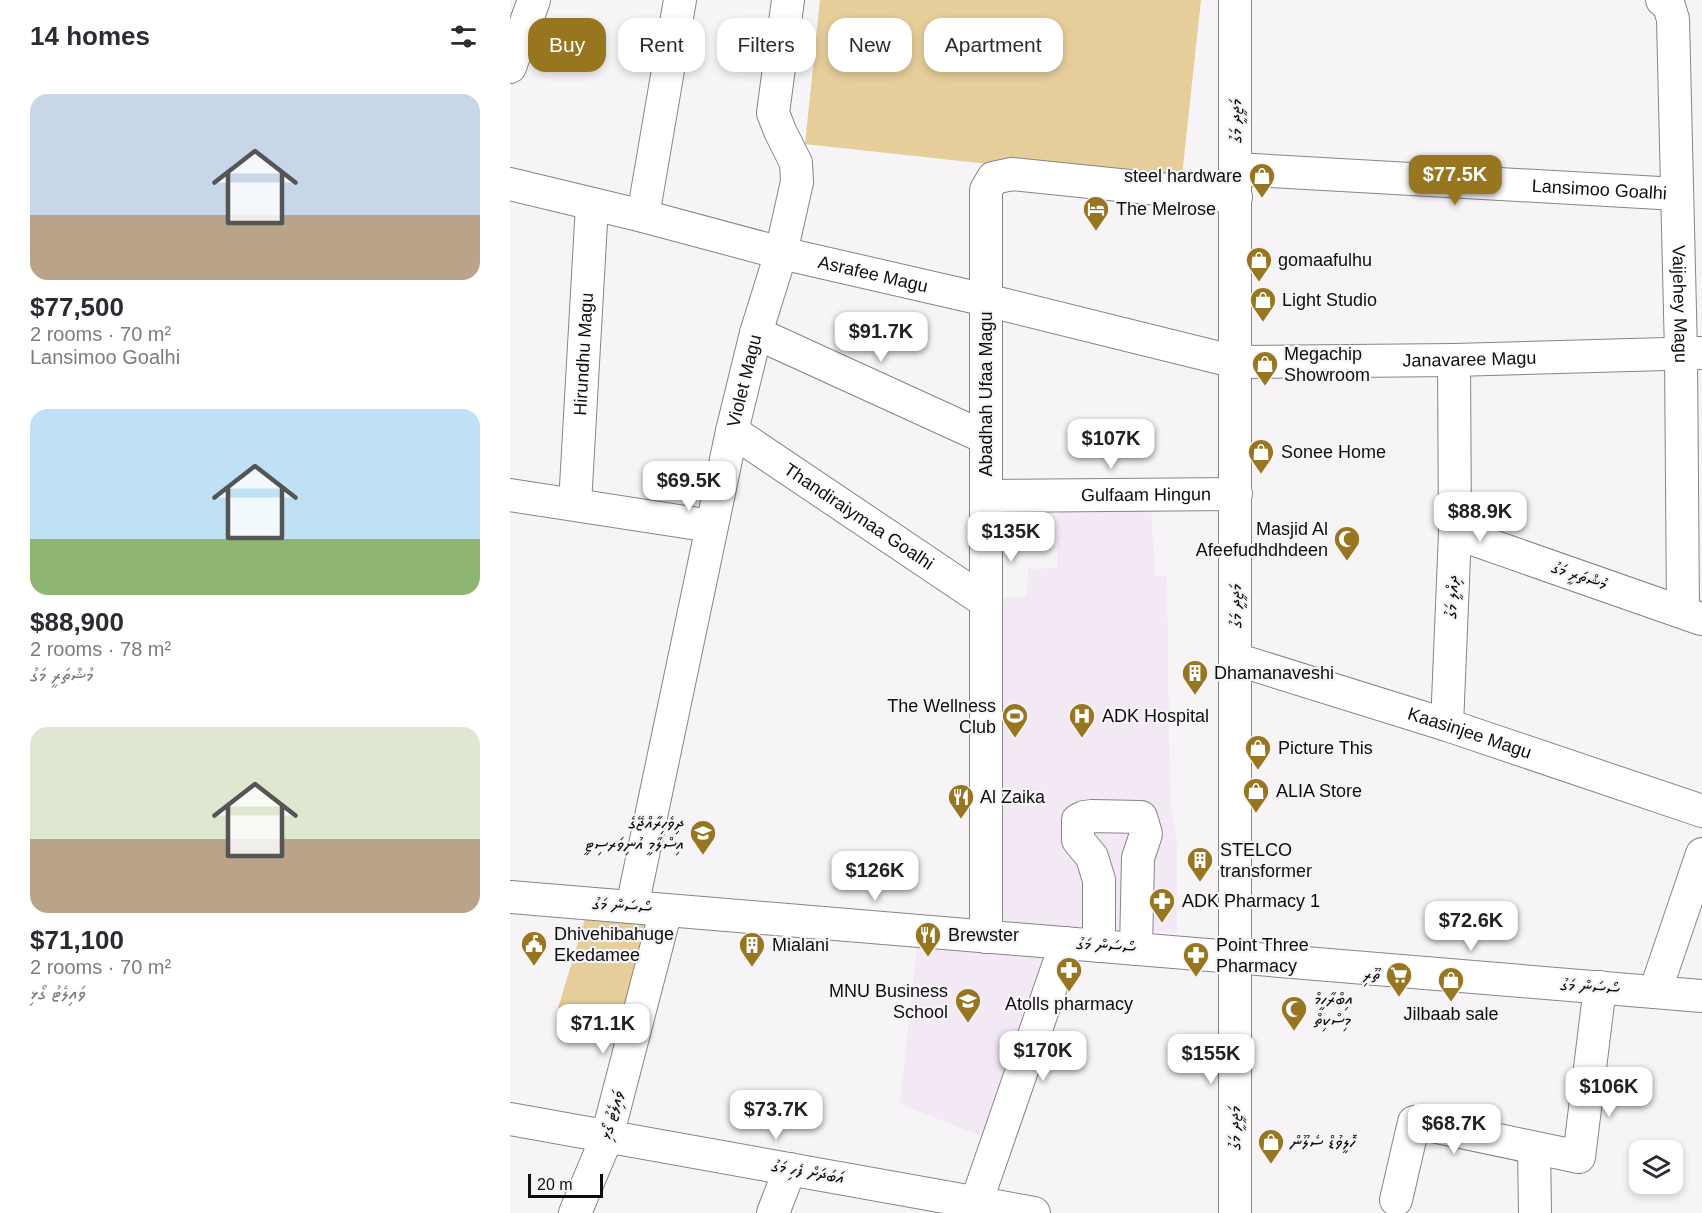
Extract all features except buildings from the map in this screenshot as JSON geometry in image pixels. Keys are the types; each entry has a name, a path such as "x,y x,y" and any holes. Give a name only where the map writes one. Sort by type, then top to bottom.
{"street":[{"path":"643,216 680,0"},
{"name":"Violet Magu","path":"632,907 732,431 756,333 781,253 797,182 796,163 773,113 789,0"},
{"name":"މަޖީދީ މަގު","path":"1235,0 1236,1213"},
{"name":"Vaijehey Magu","path":"1662,0 1669,6 1673,19 1689,103 1686,178 1692,353 1693,616"},
{"path":"510,67 525,4"},
{"name":"Lansimoo Goalhi","path":"993,178 1012,174 1236,183 1686,178"},
{"name":"Abadhah Ufaa Magu","path":"986,937 986,190 993,178"},
{"name":"Asrafee Magu","path":"510,184 643,216 781,253 986,300 1236,362"},
{"name":"Hirundhu Magu","path":"575,504 592,204"},
{"path":"756,333 986,438"},
{"name":"Janavaree Magu","path":"1236,362 1454,360 1692,353"},
{"name":"ދިއްލީ މަގު","path":"1447,725 1455,533 1454,360"},
{"name":"Thandiraiymaa Goalhi","path":"732,431 986,602"},
{"name":"Gulfaam Hingun","path":"986,496 1236,494"},
{"path":"510,495 711,526"},
{"name":"މުޝްތަރީ މަގު","path":"1455,533 1693,616"},
{"name":"Kaasinjee Magu","path":"1235,659 1447,725 1702,811"},
{"path":"1099,946 1099,880 1092,857 1078,840 1078,820 1092,816 1141,817 1146,834 1138,858 1136,949"},
{"path":"1655,992 1702,854"},
{"name":"ސޯސަން މަގު","path":"510,897 1702,996"},
{"name":"ވައިލެޓު ގޯޅި","path":"575,1213 608,1137 666,910"},
{"path":"976,1203 1066,943"},
{"path":"1396,1200 1414,1122 1579,1157 1600,987"},
{"name":"އަބަދަށް ފެހި މަގު","path":"510,1119 1034,1213"},
{"path":"1534,1148 1535,1213"},
{"path":"774,1213 790,1169"}],"shaded area":[{"path":"820,0 1201,0 1181,185 805,144 812,72 816,72 816,38"},
{"name":"ADK Hospital","path":"1058,505 1151,507 1155,576 1167,576 1170,801 1177,845 1177,933 996,922 995,598 1027,597 1028,569 1057,568"},
{"path":"588,909 655,914 625,1024 558,1008"},
{"name":"MNU Business School","path":"917,946 1051,956 986,1138 900,1104"}],"place":[{"name":"steel hardware","path":"1262,199"},
{"name":"The Melrose","path":"1096,232"},
{"name":"gomaafulhu","path":"1259,283"},
{"name":"Light Studio","path":"1263,323"},
{"name":"Megachip Showroom","path":"1265,387"},
{"name":"Sonee Home","path":"1261,475"},
{"name":"Masjid Al Afeefudhdhdeen","path":"1347,562"},
{"name":"Dhamanaveshi","path":"1195,696"},
{"name":"The Wellness Club","path":"1015,739"},
{"name":"ADK Hospital","path":"1082,739"},
{"name":"Picture This","path":"1258,771"},
{"name":"ALIA Store","path":"1256,814"},
{"name":"Al Zaika","path":"961,820"},
{"name":"ދިވެހިރާއްޖޭގެ އިސްލާމީ އުނިވަރސިޓީ","path":"703,856"},
{"name":"STELCO transformer","path":"1200,883"},
{"name":"ADK Pharmacy 1","path":"1162,924"},
{"name":"Brewster","path":"928,958"},
{"name":"Dhivehibahuge Ekedamee","path":"534,967"},
{"name":"Mialani","path":"752,968"},
{"name":"Point Three Pharmacy","path":"1196,978"},
{"name":"Atolls pharmacy","path":"1069,993"},
{"name":"ތޫރި","path":"1399,998"},
{"name":"Jilbaab sale","path":"1451,1003"},
{"name":"MNU Business School","path":"968,1024"},
{"name":"އިބްރާހީމް މިސްކިތް","path":"1294,1032"},
{"name":"ހޮލީވުޑް ސެލޫން","path":"1271,1165"}]}
